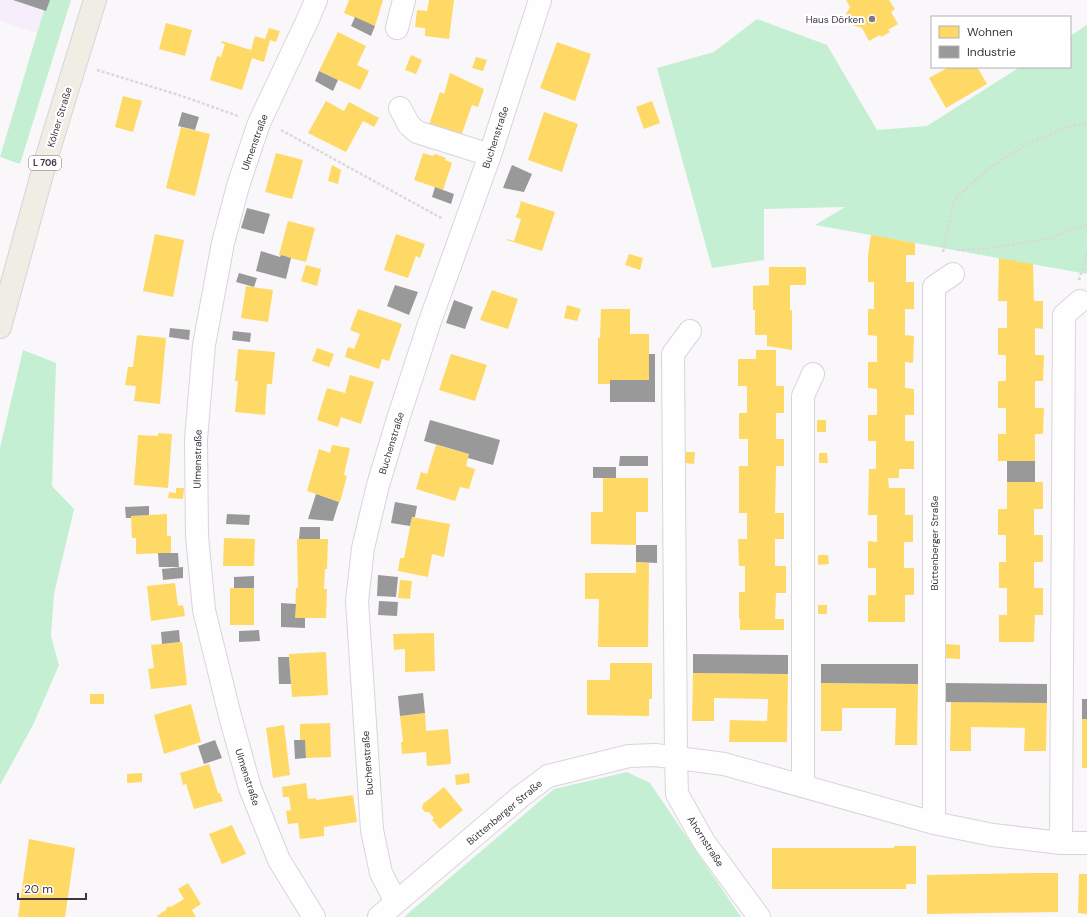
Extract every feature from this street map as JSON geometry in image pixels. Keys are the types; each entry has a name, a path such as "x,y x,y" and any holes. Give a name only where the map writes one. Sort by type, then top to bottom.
{"main road":[{"name":"Kölner Straße","path":"0,327 47,156 95,0"}],"street":[{"name":"Ulmenstraße","path":"314,917 279,860 250,788 230,716 204,610 197,536 196,439 204,345 223,243 238,186 259,123 316,0"},
{"path":"397,28 404,0"},
{"name":"Buchenstraße","path":"396,902 382,873 372,830 357,601 363,548 378,485 429,324 490,155 540,0"},
{"path":"400,108 409,125 417,132 490,155"},
{"path":"934,287 953,274"},
{"name":"Büttenberger Straße","path":"934,287 934,823"},
{"path":"1061,843 1064,315 1080,301"},
{"path":"676,757 673,354 690,331"},
{"path":"803,786 803,396 813,374"},
{"name":"Büttenberger Straße","path":"379,917 520,797 548,776 629,756 655,755 724,764 934,823 992,835 1061,843 1087,843"},
{"name":"Ahornstraße","path":"676,757 677,794 704,842 759,917"}],"path":[{"path":"75,64 182,96 259,123 271,125 464,230"},
{"path":"934,287 954,200 989,168 1026,145 1062,129 1087,122"},
{"path":"942,252 992,248 1046,239 1087,225"}],"shaded area":[{"path":"0,0 47,0 37,33 0,21"}],"green space":[{"path":"47,0 71,0 20,164 0,157"},
{"path":"757,19 827,45 877,130 927,126 1018,68 1071,68 1071,35 1087,25 1087,274 815,225 845,207 764,209 764,260 712,268 657,68 714,52"},
{"path":"23,350 56,363 52,486 74,509 54,594 51,636 59,665 33,725 0,785 0,448"},
{"path":"627,772 650,783 741,917 404,917 554,789"}],"building: Wohnen":[{"path":"349,0 383,0 375,26 344,13"},
{"path":"429,0 454,0 449,39 425,36 425,28 415,27 417,10 427,11"},
{"name":"Haus Dörken","path":"846,0 889,0 895,9 891,12 898,24 888,30 890,32 869,41 862,28 852,25 846,14 850,7"},
{"path":"166,23 192,30 185,56 159,49"},
{"path":"269,28 280,31 276,42 270,40 264,62 252,58 242,90 210,80 217,56 221,57 225,44 221,43 222,41 251,50 255,36 265,39"},
{"path":"338,32 366,46 357,65 369,71 360,90 319,71"},
{"path":"557,42 591,54 575,101 540,88"},
{"path":"411,55 422,60 416,74 405,70"},
{"path":"476,57 487,60 483,71 472,68"},
{"path":"947,68 978,68 987,84 946,108 929,78"},
{"path":"450,73 484,89 478,107 472,105 460,139 428,128 440,92 444,94"},
{"path":"123,96 142,101 133,132 115,127"},
{"path":"326,101 344,111 349,102 379,118 374,127 363,121 346,152 308,133"},
{"path":"652,101 660,123 644,129 636,107"},
{"path":"544,112 578,124 562,172 528,160"},
{"path":"181,127 210,134 195,196 166,188"},
{"path":"276,153 303,160 292,199 265,192"},
{"path":"423,153 433,156 435,154 446,158 445,160 452,163 443,190 414,180"},
{"path":"332,165 341,170 338,184 328,181"},
{"path":"520,201 555,212 542,251 507,240 514,241 521,219 515,217 517,215"},
{"path":"288,221 315,228 306,262 279,255"},
{"path":"155,234 184,240 173,297 143,291"},
{"path":"396,234 425,244 420,258 416,256 408,278 384,270"},
{"path":"871,235 915,243 915,255 906,255 906,282 914,282 914,309 905,309 905,335 914,336 913,363 905,362 905,388 914,389 914,415 905,415 905,441 914,441 914,469 899,469 899,478 888,478 889,488 905,488 905,515 913,515 913,542 904,542 904,568 914,568 914,595 905,595 905,622 868,622 868,595 876,595 876,568 868,568 868,541 877,542 877,515 868,515 869,469 876,469 876,441 868,441 868,415 877,415 877,389 868,388 868,362 877,362 877,336 868,335 868,309 874,309 874,282 868,282 868,255"},
{"path":"629,254 643,258 640,270 625,265"},
{"path":"999,258 1033,264 1034,301 1043,301 1043,329 1035,328 1035,355 1044,355 1043,381 1035,381 1035,408 1044,408 1043,434 1035,434 1035,461 998,461 998,434 1006,434 1006,408 998,408 998,381 1006,381 1006,355 998,355 998,328 1007,328 1007,301 998,301"},
{"path":"306,265 321,269 317,286 301,281"},
{"path":"769,267 806,267 806,285 790,285 790,310 792,310 792,350 767,346 767,335 755,335 753,286 769,285"},
{"path":"246,286 273,290 268,322 241,318"},
{"path":"492,290 518,299 508,329 480,320"},
{"path":"567,305 581,309 577,321 564,318"},
{"path":"358,309 402,324 389,361 382,359 379,369 345,357 348,347 354,349 360,334 350,330"},
{"path":"601,309 630,309 630,334 649,334 649,380 610,380 610,384 598,384 598,338 600,338"},
{"path":"137,335 166,338 160,404 134,401 136,386 125,385 128,367 133,367"},
{"path":"317,348 334,354 329,367 312,361"},
{"path":"238,349 275,352 272,384 267,384 265,415 235,412 238,381 235,381"},
{"path":"756,350 776,350 776,386 784,386 784,413 776,413 776,439 784,439 784,466 776,466 775,513 784,513 784,539 775,539 775,566 786,566 786,593 776,593 775,619 784,619 784,630 740,630 739,592 745,592 745,566 739,566 738,539 747,539 747,513 739,513 739,466 748,466 748,439 739,439 739,413 747,413 747,386 738,386 738,359 756,359"},
{"path":"451,354 487,365 475,401 439,390"},
{"path":"350,375 374,382 361,424 341,417 338,427 317,420 327,388 345,393"},
{"path":"817,420 826,420 826,432 817,432"},
{"path":"158,433 172,434 168,488 134,485 138,435 158,436"},
{"path":"332,445 350,448 344,475 347,476 340,502 307,491 319,449 330,453"},
{"path":"436,445 469,454 466,466 475,469 469,489 460,487 455,501 416,489 421,472 427,474"},
{"path":"684,452 695,452 694,464 685,463"},
{"path":"819,453 827,453 828,463 819,463"},
{"path":"603,478 648,478 648,512 636,512 636,545 591,544 591,512 603,512"},
{"path":"1007,482 1043,482 1043,509 1034,509 1034,535 1043,535 1043,562 1034,562 1034,588 1043,588 1043,615 1035,615 1034,642 999,642 999,615 1007,615 1007,588 999,588 999,562 1006,562 1006,535 998,535 998,509 1007,509"},
{"path":"176,488 184,488 183,499 168,498 169,492 176,493"},
{"path":"167,514 167,536 171,536 171,553 136,554 136,538 132,538 131,516"},
{"path":"412,517 450,524 444,557 432,554 428,577 398,571 400,558 404,558"},
{"path":"224,538 255,539 254,566 223,566"},
{"path":"297,539 328,539 327,569 325,569 324,589 327,589 326,618 295,618 296,588 298,588"},
{"path":"818,555 828,555 829,564 818,565"},
{"path":"636,562 649,563 648,647 598,647 599,599 585,599 585,573 636,573"},
{"path":"400,580 412,581 410,599 398,598"},
{"path":"175,583 178,606 183,605 185,616 151,621 147,586"},
{"path":"230,588 254,588 254,625 230,625"},
{"path":"818,605 827,605 827,614 818,614"},
{"path":"434,633 435,671 405,672 405,649 394,650 393,634"},
{"path":"182,642 187,685 151,689 148,669 154,668 151,645"},
{"path":"944,644 960,645 960,659 943,658"},
{"path":"326,652 328,695 292,697 289,654"},
{"path":"610,663 652,663 652,699 649,699 649,716 587,715 587,680 610,680"},
{"path":"693,673 788,674 787,742 729,742 730,720 767,721 768,699 714,698 714,721 692,721"},
{"path":"821,683 918,684 917,745 895,745 896,708 842,708 842,731 821,731"},
{"path":"90,694 104,694 104,704 90,704"},
{"path":"951,702 1047,703 1046,751 1024,751 1025,728 971,727 971,751 950,751"},
{"path":"191,704 201,742 164,754 154,715"},
{"path":"425,713 426,731 448,729 451,764 427,766 426,752 402,754 401,742 403,742 400,716"},
{"path":"1082,719 1087,719 1087,768 1082,768"},
{"path":"330,723 331,757 306,758 305,740 300,740 300,724"},
{"path":"284,725 290,775 273,778 266,728"},
{"path":"209,764 218,793 220,793 223,801 194,809 186,784 183,785 180,773"},
{"path":"142,773 142,782 127,783 127,774"},
{"path":"469,773 470,783 456,785 455,775"},
{"path":"306,783 308,799 316,798 316,800 353,795 357,822 324,827 324,836 300,839 298,823 288,824 286,811 291,810 289,797 283,797 282,787"},
{"path":"444,787 463,810 440,829 432,820 434,818 429,812 425,812 422,808 423,804"},
{"path":"232,825 246,854 222,864 209,834"},
{"path":"29,839 75,848 65,917 18,917"},
{"path":"894,846 916,846 916,884 906,884 906,889 772,889 772,848 894,848"},
{"path":"1058,873 1058,912 927,914 927,875"},
{"path":"1079,874 1087,874 1087,914 1078,913"},
{"path":"188,883 201,904 192,910 196,917 157,917 167,909 166,908 171,907 184,899 178,889"}],"building: Industrie":[{"path":"13,0 50,0 46,11"},
{"path":"355,17 375,26 371,36 351,26"},
{"path":"319,71 338,80 333,91 315,81"},
{"path":"182,112 199,117 195,130 178,126"},
{"path":"512,165 532,174 524,192 503,188"},
{"path":"435,187 454,194 451,204 432,197"},
{"path":"247,208 270,214 264,234 241,228"},
{"path":"261,251 280,257 281,255 291,258 286,279 256,271"},
{"path":"239,273 257,278 254,287 236,282"},
{"path":"395,285 418,292 409,315 387,306"},
{"path":"454,300 473,307 465,329 446,323"},
{"path":"170,328 190,330 189,340 169,337"},
{"path":"233,331 251,333 250,342 232,340"},
{"path":"649,354 655,354 655,402 610,402 610,380 649,380"},
{"path":"430,420 500,440 493,465 468,458 469,454 424,441"},
{"path":"620,456 648,456 648,466 619,466"},
{"path":"1007,461 1035,461 1035,482 1007,482"},
{"path":"593,467 616,467 616,478 593,478"},
{"path":"316,494 339,502 333,521 308,519"},
{"path":"395,502 417,506 415,517 412,517 410,526 391,523"},
{"path":"149,506 149,515 131,516 131,518 126,518 125,507"},
{"path":"227,514 250,515 249,525 226,524"},
{"path":"300,527 320,527 320,539 299,539"},
{"path":"636,545 657,545 657,563 636,562"},
{"path":"158,553 178,553 179,567 159,567"},
{"path":"183,567 183,578 163,580 162,569"},
{"path":"378,575 398,577 396,597 377,596"},
{"path":"254,576 254,588 234,588 234,577"},
{"path":"379,601 398,602 397,616 378,615"},
{"path":"281,603 296,604 295,618 305,618 305,628 281,627"},
{"path":"179,630 180,642 162,644 161,632"},
{"path":"259,630 260,641 239,642 239,631"},
{"path":"693,654 788,655 788,674 693,673"},
{"path":"278,657 289,657 291,684 279,684"},
{"path":"821,664 918,664 918,684 821,683"},
{"path":"942,683 1047,684 1047,703 942,702"},
{"path":"423,693 425,713 400,716 398,696"},
{"path":"1082,699 1087,699 1087,719 1082,719"},
{"path":"215,740 222,758 204,764 198,746"},
{"path":"294,740 305,740 306,758 295,759"}],"place":[{"name":"Haus Dörken","path":"872,19"}]}
